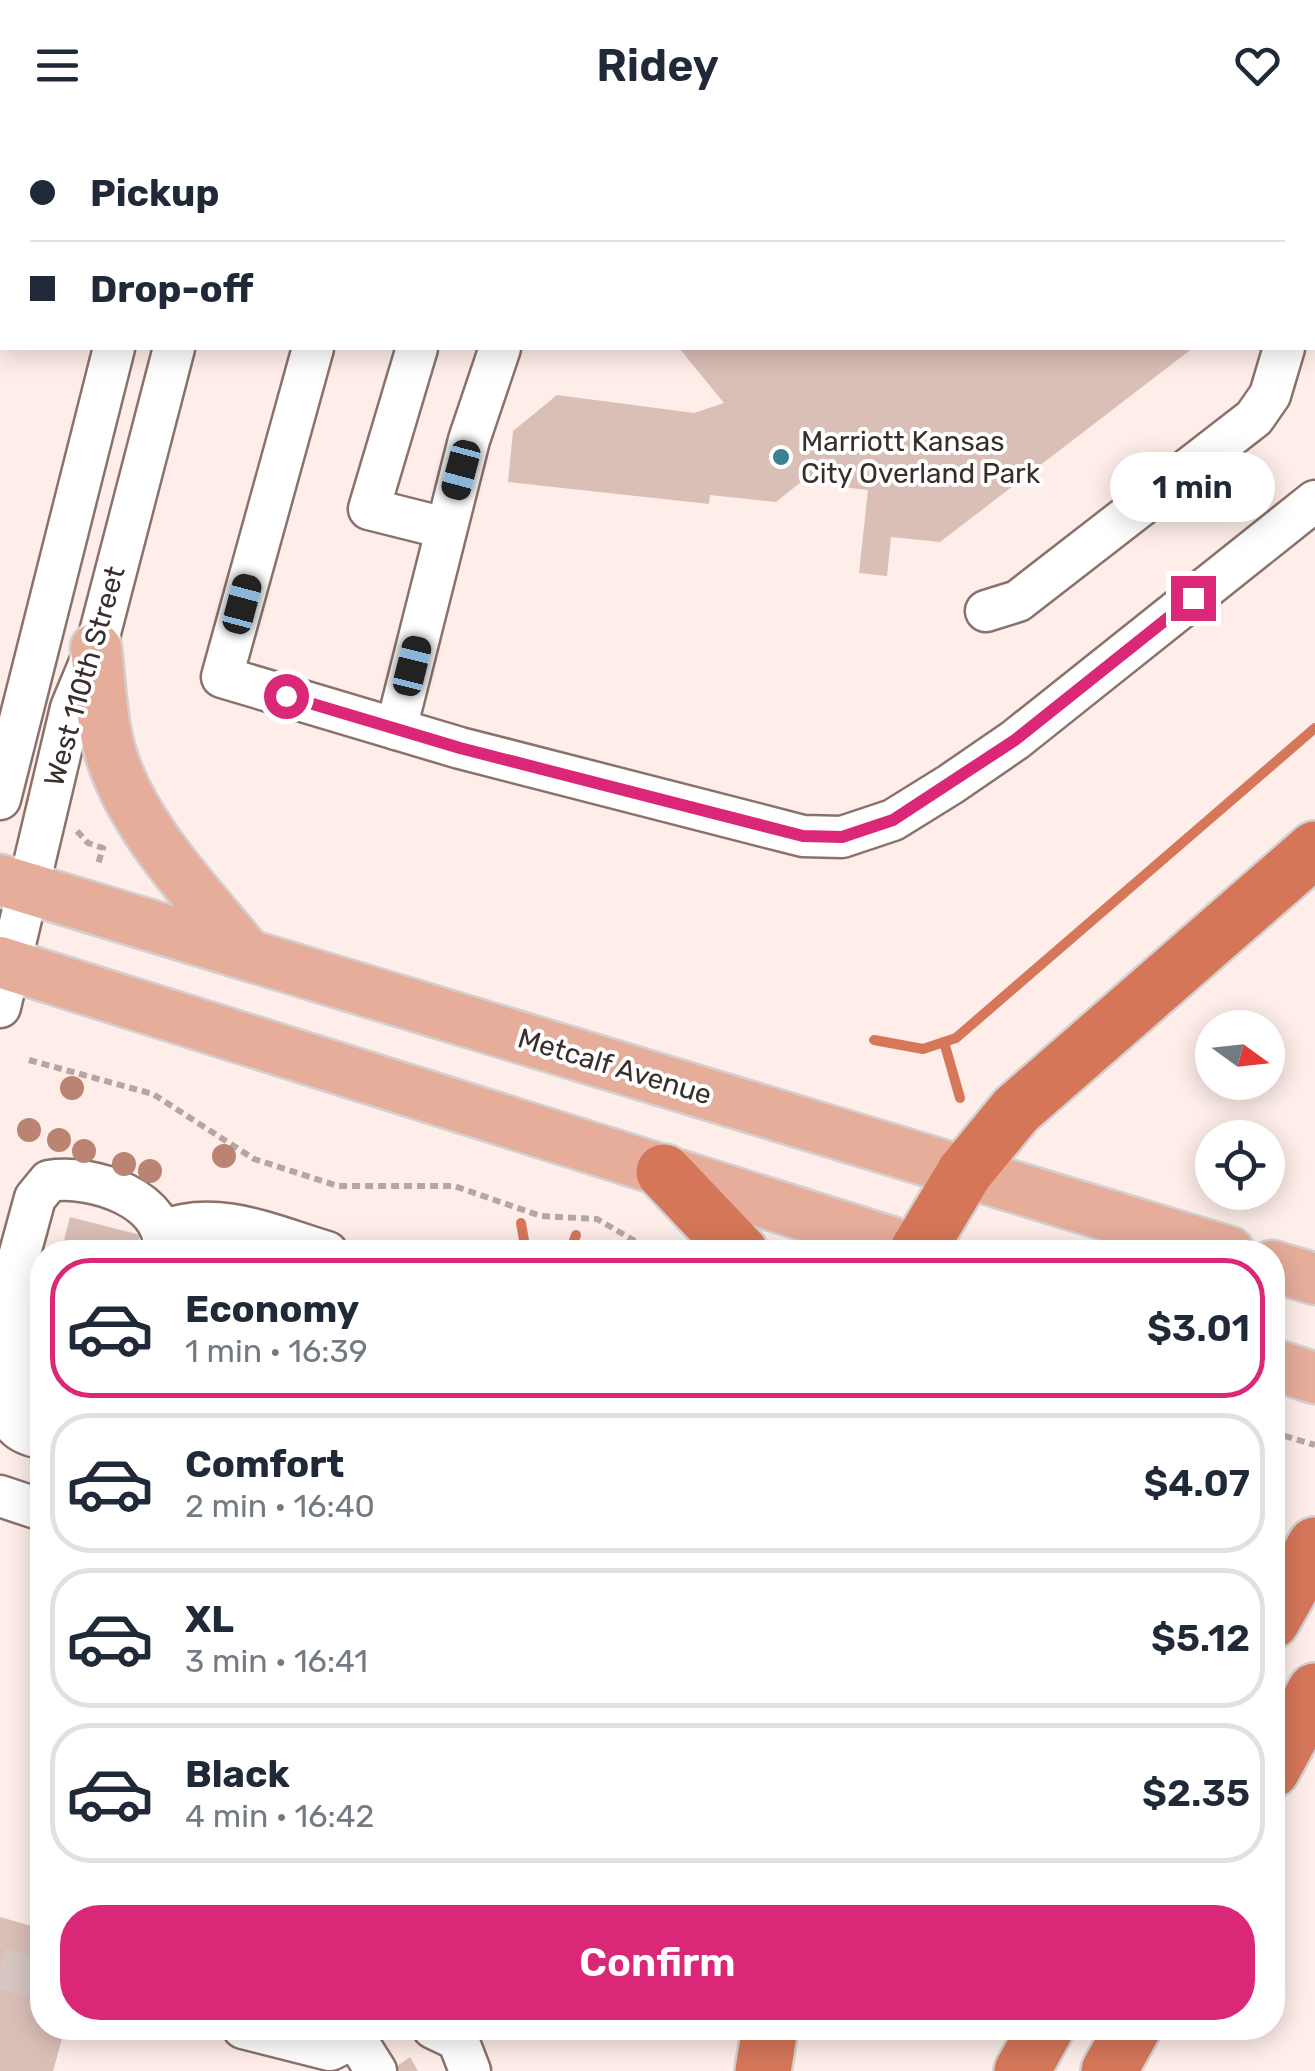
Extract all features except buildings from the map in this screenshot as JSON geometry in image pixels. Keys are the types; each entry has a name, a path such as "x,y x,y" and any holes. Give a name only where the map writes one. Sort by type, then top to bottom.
{"highway":[{"path":"926,1240 965,1172 1016,1110 1315,848"},
{"path":"664,1172 729,1240"},
{"path":"1285,1598 1310,1555"},
{"path":"1285,1746 1315,1691"},
{"path":"763,2071 768,2040"},
{"path":"1022,2071 1039,2040"},
{"path":"1109,2071 1126,2040"}],"main road":[{"path":"96,648 111,755 130,797 151,832 245,952"},
{"name":"Metcalf Avenue","path":"13,884 1189,1240"},
{"path":"4,978 664,1172 881,1240"},
{"path":"1285,1270 1315,1280"},
{"path":"1285,1368 1315,1378"}],"street":[{"name":"West 110th Street","path":"0,799 113,350"},
{"name":"West 110th Street","path":"4,978 13,884 71,708 96,648 173,350"},
{"path":"312,350 222,678 396,730 803,836 842,837 893,820 1015,740 1315,501"},
{"path":"417,350 369,509 446,528"},
{"path":"396,730 446,528 499,350"},
{"path":"986,611 1018,601 1254,418 1270,395 1283,350"},
{"path":"0,1326 35,1198 49,1181 67,1178 114,1188 157,1238 199,1220 222,1222 285,1240"},
{"path":"47,1240 55,1210 78,1194 114,1188"},
{"path":"27,1386 4,1406 8,1417 30,1435"},
{"path":"0,1437 30,1454"},
{"path":"0,1496 30,1506"},
{"path":"291,2040 330,2050 346,2040"},
{"path":"362,2040 376,2071"},
{"path":"458,2040 470,2071"}],"path":[{"path":"60,829 80,832 88,843 102,848 98,864"},
{"path":"29,1060 153,1094 254,1159 338,1186 454,1186 541,1216 597,1219 633,1240"},
{"path":"1285,1436 1315,1445"}],"waterway":[{"path":"874,1040 923,1049 956,1038 1315,728"},
{"path":"944,1042 960,1098"},
{"path":"521,1223 524,1240"},
{"path":"574,1240 576,1235"}],"tunnel":[{"path":"0,1968 30,1977"}],"place":[{"name":"Marriott Kansas City Overland Park","path":"781,457"}],"route":[{"path":"286,696 460,748 803,836 842,837 893,820 951,784 1015,740 1193,598"}]}
